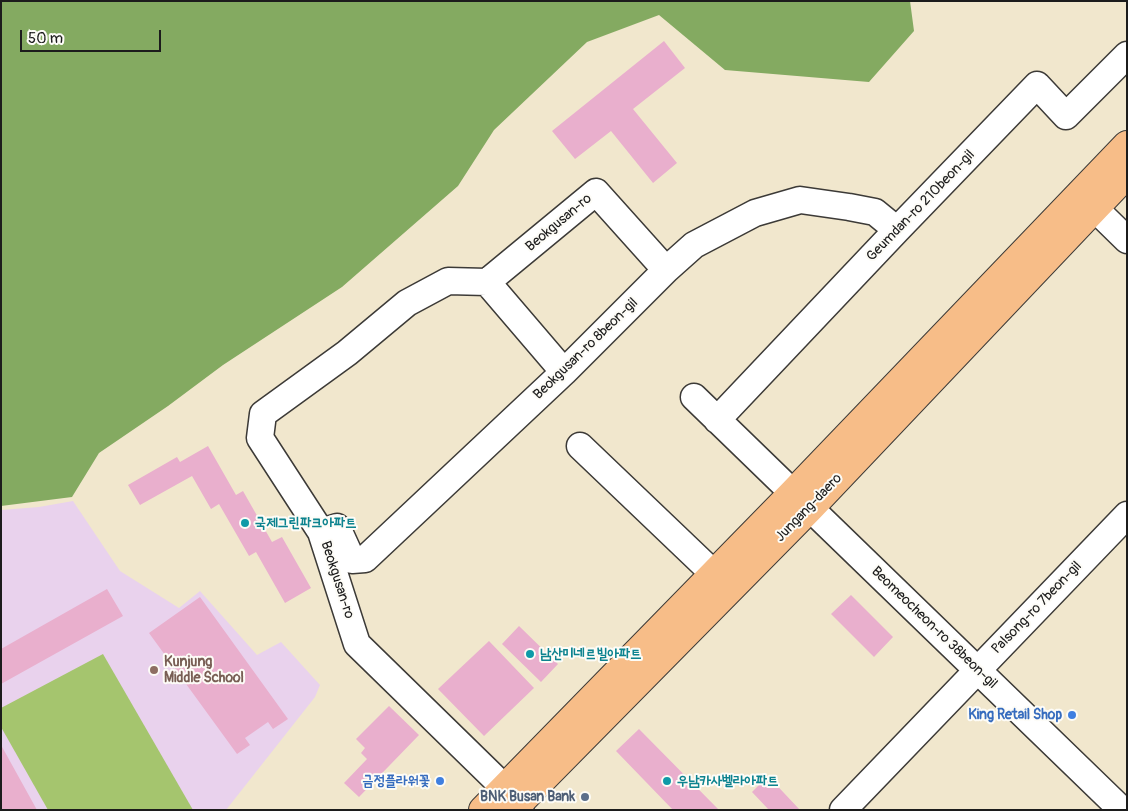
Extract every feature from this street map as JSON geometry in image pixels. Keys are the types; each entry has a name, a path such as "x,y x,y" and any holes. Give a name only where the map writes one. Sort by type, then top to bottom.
{"main road":[{"name":"Jungang-daero","path":"483,810 516,803 801,500 1087,201 1127,145"},
{"name":"Jungang-daero","path":"1087,201 1127,174"},
{"name":"Jungang-daero","path":"516,803 713,573 801,500"}],"street":[{"name":"Geumdan-ro 210beon-gil","path":"718,420 897,230 1037,86 1066,116 1127,55"},
{"name":"Beokgusan-ro","path":"516,803 357,644 321,532 260,438 263,414 348,353 407,303 448,281 487,282 596,192 666,270"},
{"name":"Beokgusan-ro 8beon-gil","path":"321,532 337,527 352,560 365,559 564,372 666,270 694,245 754,213 800,200 849,206 875,212 897,230"},
{"path":"1087,201 1127,240"},
{"path":"487,282 564,372"},
{"name":"Jungang-daero","path":"694,397 801,500"},
{"path":"580,446 713,573"},
{"name":"Beomeocheon-ro 38beon-gil","path":"801,500 1122,810"},
{"name":"Palsong-ro 7beon-gil","path":"843,810 1124,523"}],"shaded area":[{"name":"Kunjung Middle School","path":"73,501 120,571 179,608 200,591 257,655 281,642 320,685 315,697 226,810 1,810 1,510 39,507"}],"green space":[{"path":"1,1 910,1 914,31 869,82 725,70 659,15 587,42 494,130 458,186 342,287 223,365 168,406 99,453 72,497 1,506"},
{"path":"103,654 193,810 48,810 1,727 1,708"}],"building":[{"path":"664,41 685,68 633,109 677,163 653,183 611,131 575,159 552,131"},
{"name":"국제그린파크아파트","path":"208,446 236,495 243,491 272,542 282,537 311,588 285,603 256,552 249,556 219,504 211,509 192,476 140,505 128,485 177,457 180,462"},
{"path":"107,589 123,616 1,684 1,649"},
{"path":"851,595 893,637 874,657 831,614"},
{"path":"200,597 288,719 273,729 268,722 245,738 250,745 237,754 149,633"},
{"name":"남산미네르빌아파트","path":"519,626 558,664 541,682 502,644"},
{"path":"489,641 534,688 484,736 438,689"},
{"path":"389,706 419,735 359,797 344,783 367,759 361,753 365,748 356,739"},
{"name":"우남카사벨라아파트","path":"639,729 719,810 673,810 616,751"},
{"path":"1,745 37,810 1,810"},
{"path":"768,776 800,810 769,810 752,792"}],"place":[{"name":"국제그린파크아파트","path":"245,523"},
{"name":"남산미네르빌아파트","path":"530,654"},
{"name":"Kunjung Middle School","path":"154,670"},
{"name":"King Retail Shop","path":"1072,715"},
{"name":"금정플라워꽃","path":"440,781"},
{"name":"우남카사벨라아파트","path":"667,781"},
{"name":"BNK Busan Bank","path":"585,797"}]}
